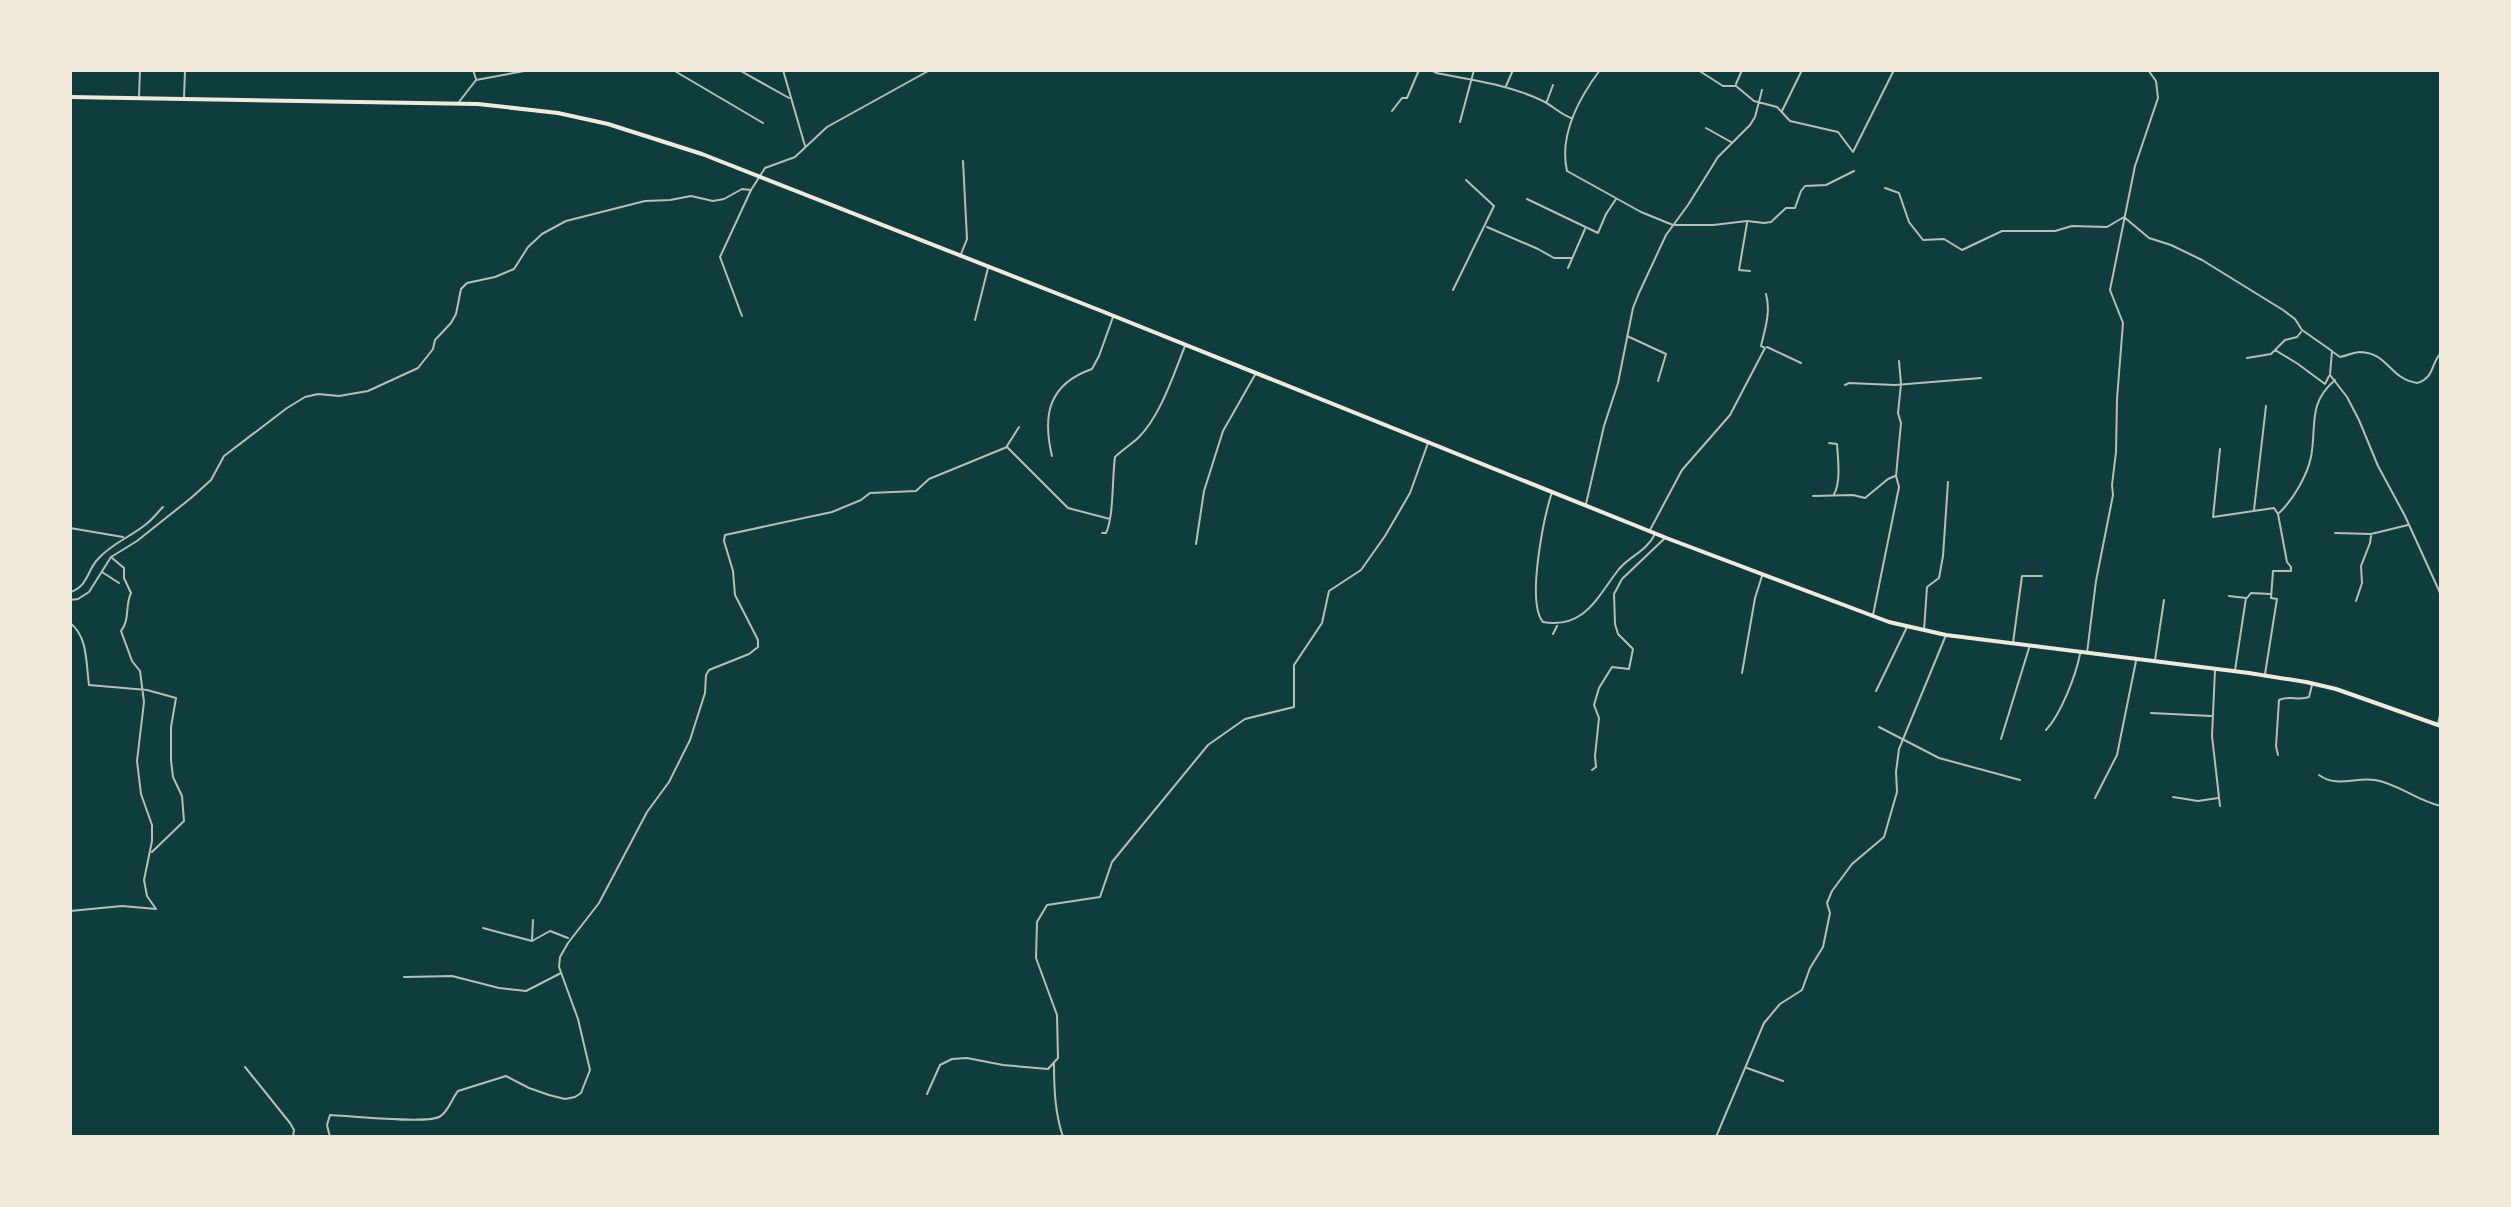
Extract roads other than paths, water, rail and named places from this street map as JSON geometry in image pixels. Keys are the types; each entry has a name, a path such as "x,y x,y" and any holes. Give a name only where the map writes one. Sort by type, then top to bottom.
{"highway":[{"path":"70,97 458,103 539,110 644,134 1186,344 1666,538 1873,616 1946,635 2234,671 2312,684 2336,689 2439,725"}],"street":[{"path":"139,98 140,70"},
{"path":"184,99 185,70"},
{"path":"473,70 476,80"},
{"path":"458,103 476,80 530,70"},
{"path":"673,70 763,123"},
{"path":"739,70 790,98"},
{"path":"783,70 800,138 806,148"},
{"path":"742,316 720,257 751,190 768,166 795,157 827,127 930,70"},
{"path":"1392,111 1402,98 1407,98 1419,70"},
{"path":"1431,70 1506,87 1546,102 1572,119"},
{"path":"1460,122 1474,70"},
{"path":"1506,87 1513,70"},
{"path":"1600,70 1572,119 1564,153 1567,171 1641,212 1673,225 1771,222 1786,208 1795,208 1805,186 1826,185 1854,171"},
{"path":"1698,70 1723,86 1736,86 1754,101 1777,107 1790,121 1838,132 1853,152 1894,70"},
{"path":"1736,86 1742,70"},
{"path":"1782,112 1802,70"},
{"path":"2046,730 2058,715 2084,654 2113,495 2123,323 2110,290 2135,166 2158,98 2156,81 2148,70"},
{"path":"1546,102 1553,85"},
{"path":"1586,505 1639,293 1673,225 1718,157 1750,125 1762,90"},
{"path":"1706,128 1732,142"},
{"path":"960,256 967,239 963,161"},
{"path":"1453,290 1494,205 1466,180"},
{"path":"1885,188 1899,193 1909,222 1923,240 1944,239 1962,250 2002,231 2107,227 2124,217"},
{"path":"70,600 89,592 111,557 137,541 191,498 211,480 224,456 287,408 305,397 318,394 339,396 368,391 418,368 456,314 461,289 467,283 514,269 528,247 542,234 566,221 645,201 691,196 713,201 742,189 751,190"},
{"path":"1527,199 1598,233 1617,198"},
{"path":"2124,217 2149,238 2186,252 2242,283 2295,319 2302,330 2340,357 2360,352 2378,356 2398,376 2417,383 2431,375 2437,355 2441,353"},
{"path":"1747,221 1739,270 1750,271"},
{"path":"1486,226 1554,258 1572,258"},
{"path":"1568,268 1586,227"},
{"path":"975,320 988,266"},
{"path":"1766,294 1767,319 1761,346 1801,363"},
{"path":"1052,456 1047,425 1052,399 1075,375 1092,369 1113,316"},
{"path":"2247,358 2271,354 2285,340 2297,337 2302,330"},
{"path":"1626,336 1666,354 1658,381"},
{"path":"1102,533 1109,529 1115,457 1148,425 1165,395 1186,344"},
{"path":"1553,492 1540,545 1536,582 1537,616 1543,622 1558,625 1587,612 1620,568 1649,546 1652,532 1682,470 1730,415 1765,348"},
{"path":"2275,350 2325,384 2330,375 2332,351"},
{"path":"1873,616 1899,487 1896,476 1901,423 1898,413 1901,384 1899,361"},
{"path":"1196,544 1204,491 1223,431 1256,373"},
{"path":"2330,375 2359,420 2441,595"},
{"path":"1845,385 1981,378"},
{"path":"2278,514 2302,479 2311,458 2317,402 2323,390 2335,380"},
{"path":"2253,511 2266,406"},
{"path":"330,1137 327,1125 330,1115 403,1120 438,1118 458,1091 506,1076 565,1099 581,1093 590,1070 578,1019 559,967 560,957 599,903 647,812 669,782 690,740 709,670 749,654 758,647 758,640 735,595 725,535 832,512 870,493 916,491 929,479 1007,447 1019,427"},
{"path":"927,1094 940,1065 952,1059 967,1058 1048,1069 1058,1058 1057,1015 1036,958 1037,922 1047,905 1100,897 1112,862 1208,745 1245,719 1294,707 1294,665 1322,623 1329,591 1361,570 1385,536 1410,493 1429,442"},
{"path":"1829,443 1837,444 1838,453 1837,489 1833,495"},
{"path":"1007,447 1068,508 1110,519"},
{"path":"2220,449 2213,517 2274,508 2278,514 2287,562 2291,567 2291,571 2273,571 2271,598 2277,599 2265,676"},
{"path":"1813,496 1853,495 1865,498 1896,476"},
{"path":"1924,631 1927,587 1939,578 1943,556 1948,482"},
{"path":"70,592 82,585 94,562 124,537 143,527 163,507"},
{"path":"2335,533 2371,534 2409,524"},
{"path":"70,528 124,537"},
{"path":"2356,601 2362,583 2361,566 2371,534"},
{"path":"1592,770 1596,767 1599,718 1594,705 1599,688 1612,667 1629,669 1633,649 1618,634 1614,594 1622,579 1666,538"},
{"path":"70,911 113,906 156,909 147,896 144,880 152,825 141,794 137,761 144,702 140,671 132,661 121,631 125,627 131,593 124,578 124,568 111,557"},
{"path":"101,571 119,583"},
{"path":"1742,673 1755,598 1763,575"},
{"path":"2013,644 2022,576 2042,576"},
{"path":"2234,671 2246,598 2251,593 2271,594"},
{"path":"2229,596 2246,598"},
{"path":"2155,661 2164,600"},
{"path":"70,623 77,628 83,642 89,685 141,690 176,698 171,727 171,760 173,777 182,796 184,821 150,854"},
{"path":"1553,634 1558,625"},
{"path":"1876,691 1907,626"},
{"path":"1716,1137 1769,1015 1802,990 1810,968 1823,947 1830,913 1827,903 1832,891 1852,864 1884,837 1897,792 1896,772 1903,736 1946,635"},
{"path":"2001,739 2029,646"},
{"path":"2095,798 2117,755 2136,660"},
{"path":"2215,669 2212,736 2220,806"},
{"path":"2278,755 2279,700 2284,697 2302,700 2309,697 2312,684"},
{"path":"2439,725 2441,710"},
{"path":"2151,713 2212,716"},
{"path":"1879,727 1903,736 1939,758 2020,780"},
{"path":"2319,775 2334,783 2378,780 2441,806"},
{"path":"2173,797 2198,801 2219,798"},
{"path":"532,941 533,920"},
{"path":"483,928 532,941 550,931 571,939"},
{"path":"404,977 452,976 499,988 526,991 562,972"},
{"path":"1054,1063 1054,1095 1063,1137"},
{"path":"245,1067 290,1123 294,1130 293,1137"},
{"path":"1746,1068 1783,1081"}]}
